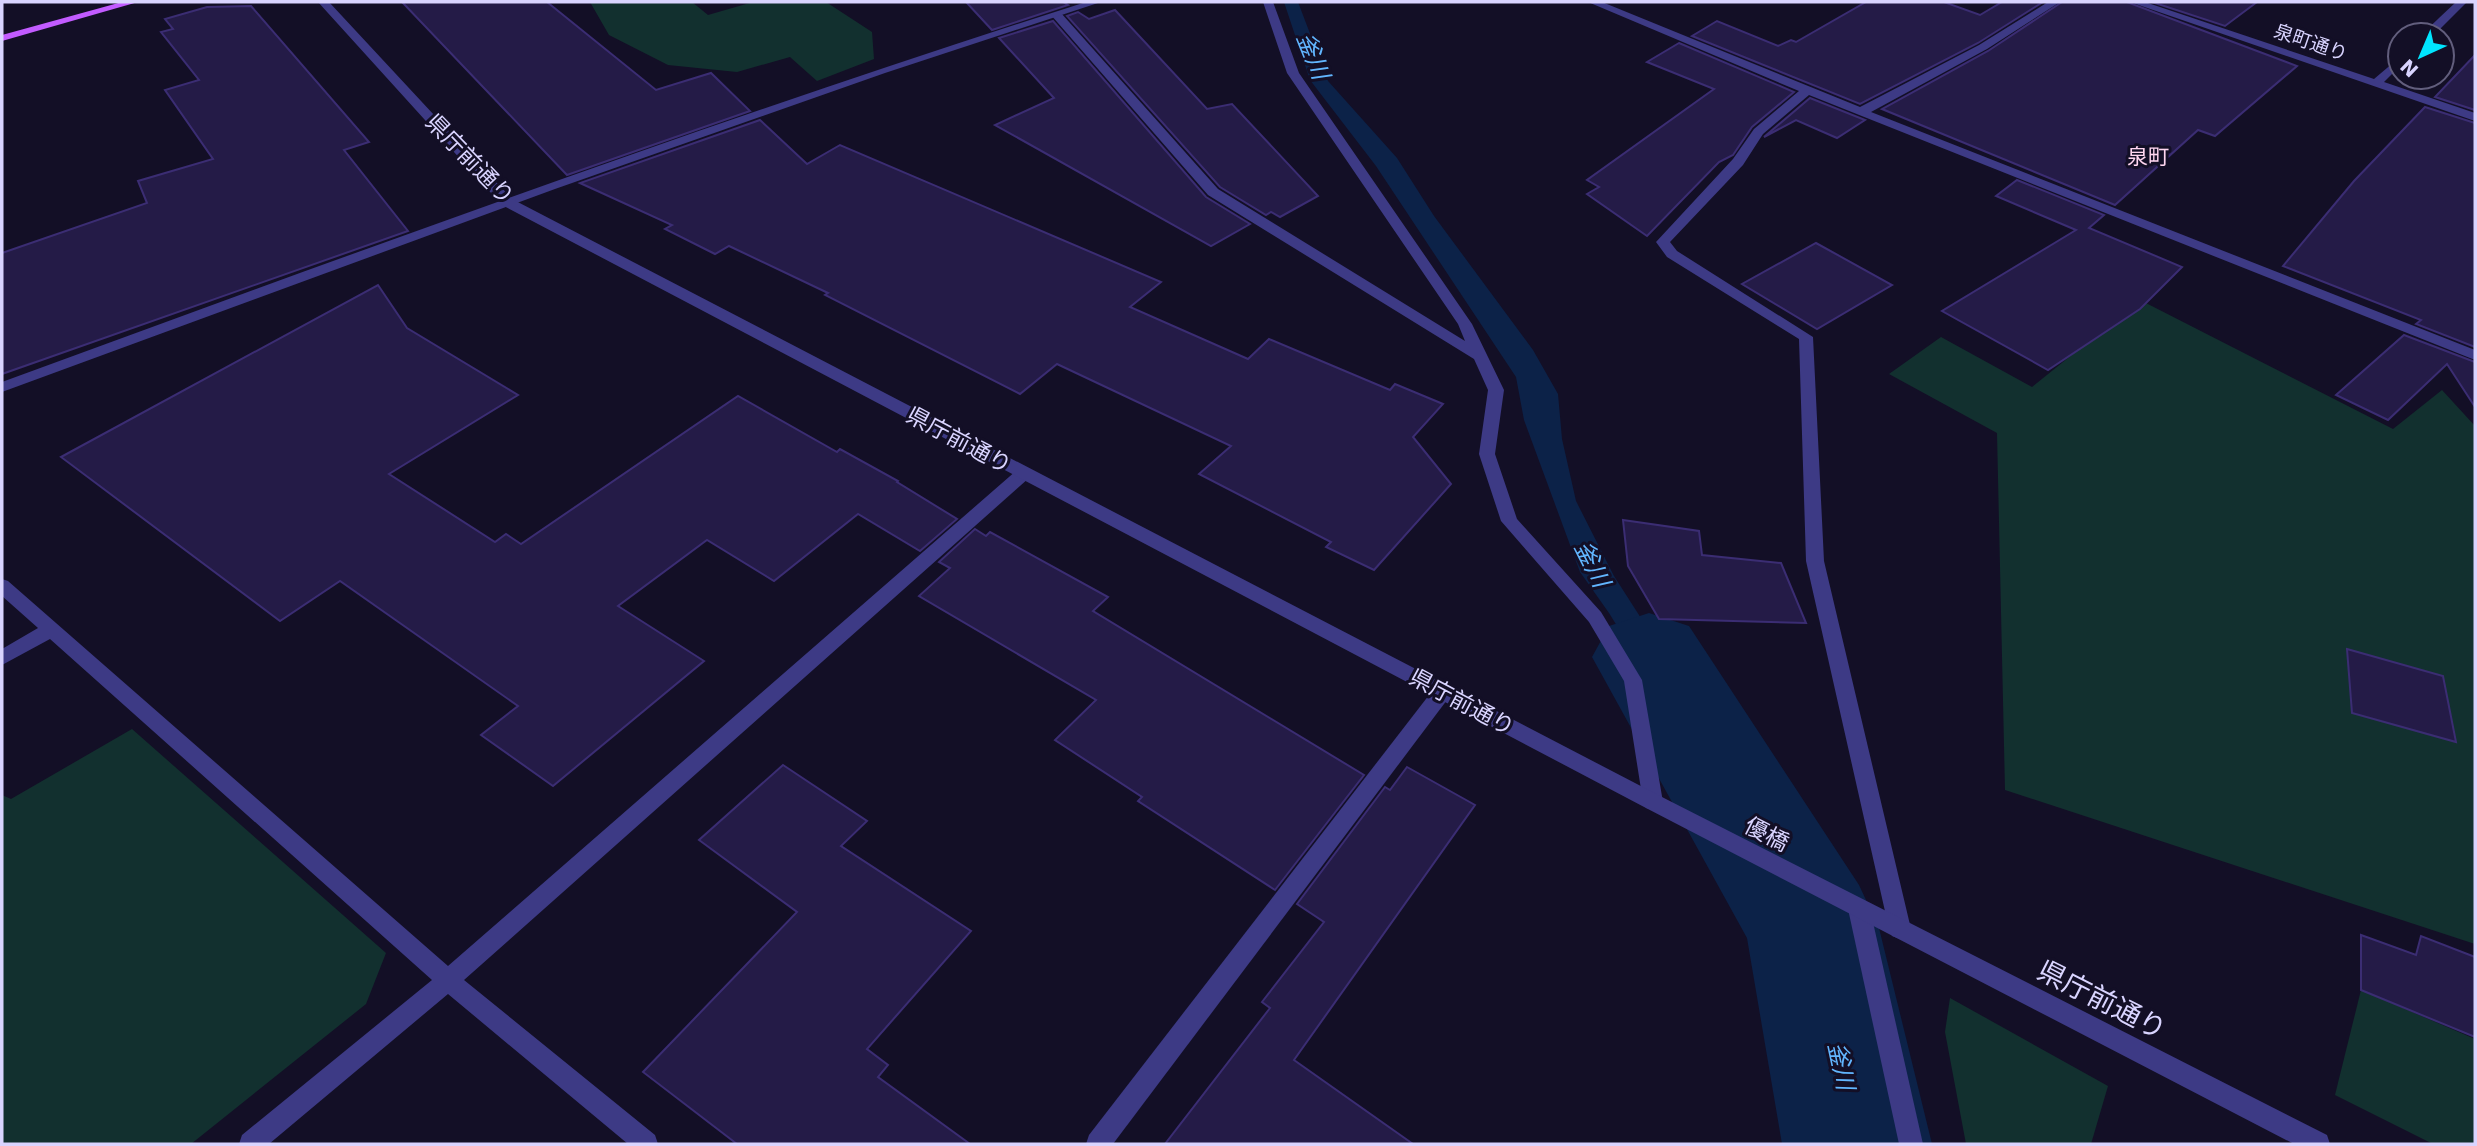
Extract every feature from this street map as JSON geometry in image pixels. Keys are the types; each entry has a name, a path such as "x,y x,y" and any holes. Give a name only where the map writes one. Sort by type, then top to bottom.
{"main road":[{"path":"2,38 133,2"}],"street":[{"name":"県庁前通り","path":"323,2 506,202 1653,802"},
{"path":"2,387 506,202 881,71 1096,2"},
{"path":"1268,2 1293,73 1465,324 1483,359 1496,390 1487,454 1509,522 1595,617 1633,680 1653,802"},
{"path":"1593,2 1807,90 2475,355"},
{"path":"1861,111 1983,47 2055,2"},
{"name":"泉町通り","path":"2135,2 2475,117"},
{"path":"2442,21 2462,2"},
{"path":"1057,15 1213,192 1483,359"},
{"path":"2376,83 2386,73"},
{"path":"1807,90 1758,132 1738,162 1663,242 1672,254 1806,337 1815,561 1900,929"},
{"path":"251,1144 448,979 1023,474"},
{"path":"2,586 448,979 646,1144"},
{"path":"2,658 51,629"},
{"path":"1098,1144 1443,691"},
{"name":"優橋","path":"1653,802 1859,909"},
{"name":"県庁前通り","path":"1859,909 2318,1144"},
{"path":"1859,909 1911,1144"}],"green space":[{"path":"590,2 692,2 708,15 753,2 826,2 872,32 874,59 817,81 790,57 737,72 668,65 609,35"},
{"path":"2140,300 2393,429 2442,390 2475,426 2475,944 2005,790 1997,433 1889,374 1941,337 2032,387"},
{"path":"132,729 386,953 366,1004 191,1144 2,1144 2,795 11,799"},
{"path":"2361,990 2475,1039 2475,1144 2433,1144 2335,1095"},
{"path":"1950,998 2108,1086 2091,1144 1966,1144 1945,1032"}],"water":[{"path":"1284,2 1298,2 1328,81 1397,158 1434,216 1533,350 1558,394 1562,439 1576,501 1614,576 1655,640 1706,699 1762,802 1710,776 1609,613 1580,572 1524,420 1516,377 1376,166 1310,80"},
{"path":"1791,948 1848,977 1876,1144 1827,1144"}],"building":[{"path":"402,2 547,2 656,90 711,73 750,111 567,175"},
{"path":"966,2 1063,2 1068,5 992,30"},
{"path":"1866,2 1944,2 1980,15 2002,2 2043,2 1978,43 1860,104 1692,36 1717,21 1778,46 1791,40 1796,42"},
{"path":"2062,2 2127,2 2297,66 2215,136 2198,130 2115,205 1882,109 1988,51"},
{"path":"2152,2 2257,2 2225,26"},
{"path":"251,6 369,142 344,150 408,231 2,374 2,253 147,203 138,181 213,159 165,90 199,80 161,32 173,29 165,19 207,7"},
{"path":"1115,10 1207,109 1232,104 1318,196 1280,217 1271,212 1266,215 1220,187 1067,16 1078,12 1089,19"},
{"path":"1053,21 1206,197 1250,224 1211,246 995,125 1054,98 999,38"},
{"path":"1679,43 1794,92 1752,127 1733,155 1719,162 1647,236 1587,194 1599,187 1587,180 1714,89 1647,62"},
{"path":"2475,55 2475,110 2435,97 2441,91 2456,91 2456,75"},
{"path":"1810,98 1865,120 1837,138 1796,120 1764,137"},
{"path":"2425,107 2475,123 2475,347 2416,324 2421,320 2283,266 2354,181"},
{"path":"760,120 807,164 840,145 1161,282 1130,307 1248,359 1269,339 1390,390 1395,384 1443,404 1413,437 1451,484 1374,570 1326,547 1331,542 1199,474 1231,446 1057,364 1020,394 825,295 828,293 729,246 715,254 665,229 672,225 580,183"},
{"path":"2017,180 2104,215 2089,228 2182,267 2140,309 2048,370 1942,311 2076,230 1996,196"},
{"path":"1816,243 1892,285 1817,329 1742,284"},
{"path":"378,285 407,328 518,395 389,474 495,542 506,534 521,544 738,396 837,452 840,449 898,481 957,519 920,551 858,514 774,581 707,540 618,606 704,661 553,786 481,735 518,706 340,581 280,621 61,457"},
{"path":"2404,335 2475,362 2475,407 2447,364 2388,420 2336,395"},
{"path":"1623,520 1699,531 1702,555 1781,563 1806,623 1659,619 1628,566"},
{"path":"975,529 986,536 990,532 1108,597 1093,611 1364,775 1275,890 1138,801 1142,797 1055,740 1096,700 919,596 950,568 939,562"},
{"path":"2347,649 2443,676 2456,742 2352,713"},
{"path":"783,765 867,821 841,846 971,931 867,1049 888,1065 878,1077 970,1144 737,1144 643,1072 797,912 699,840"},
{"path":"1407,767 1475,805 1294,1060 1413,1144 1165,1144 1270,1008 1262,1002 1324,922 1297,904 1385,787 1390,790"},
{"path":"2361,935 2416,955 2421,936 2475,957 2475,1037 2361,990"}],"waterway":[{"name":"釜川","path":"1649,657 1812,928 1857,1144"}],"district":[{"name":"泉町","path":"2148,157"}]}
